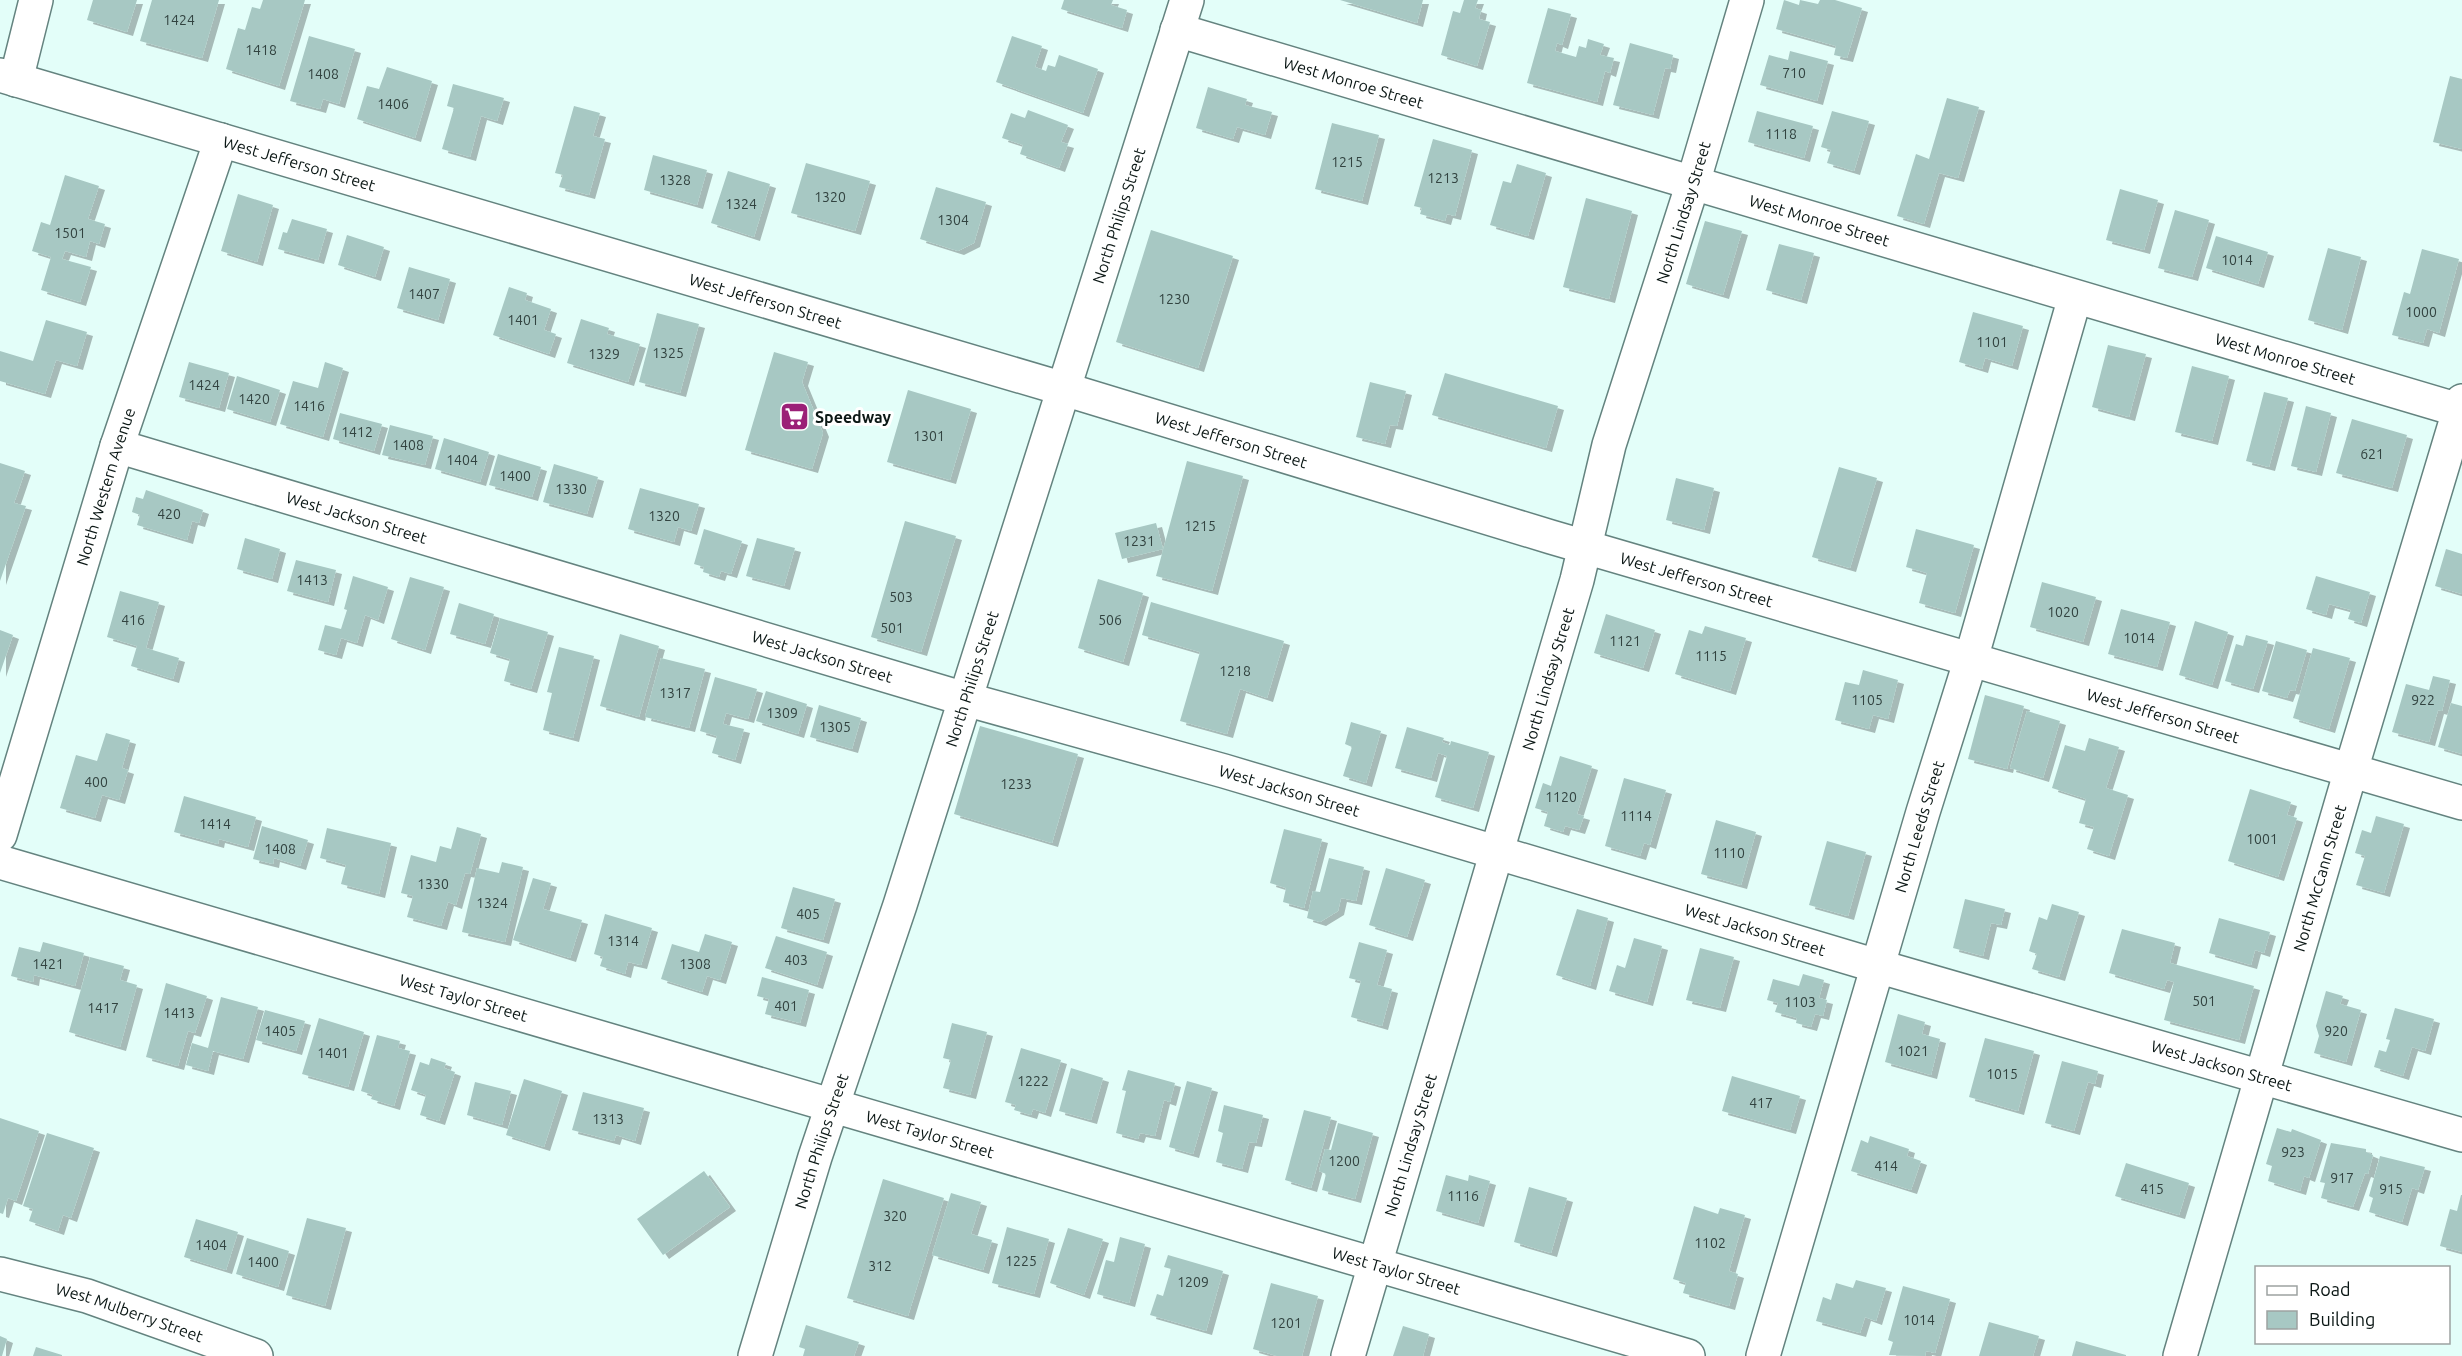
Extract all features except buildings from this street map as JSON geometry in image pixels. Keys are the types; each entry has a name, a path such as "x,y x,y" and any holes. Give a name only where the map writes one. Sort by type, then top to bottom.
{"street":[{"path":"8,78 36,0"},
{"name":"North Lindsay Street","path":"1348,1356 1585,547 1609,445 1693,183 1747,0"},
{"name":"West Monroe Street","path":"1182,15 1693,183 2075,297 2461,407"},
{"name":"North Philips Street","path":"755,1356 832,1107 863,1021 1182,15"},
{"name":"West Jefferson Street","path":"8,78 1064,389 1585,547 2462,803"},
{"name":"North Western Avenue","path":"0,835 117,446 221,140"},
{"name":"North Leeds Street","path":"1763,1356 1877,966 1971,659 2075,297"},
{"name":"North McCann Street","path":"2180,1356 2351,770 2461,407"},
{"name":"West Jackson Street","path":"117,446 964,699 1496,851 1877,966 2462,1135"},
{"name":"West Taylor Street","path":"0,862 1688,1356"},
{"name":"West Mulberry Street","path":"0,1274 87,1296 256,1356"}],"place":[{"name":"Speedway","path":"794,417"}]}
